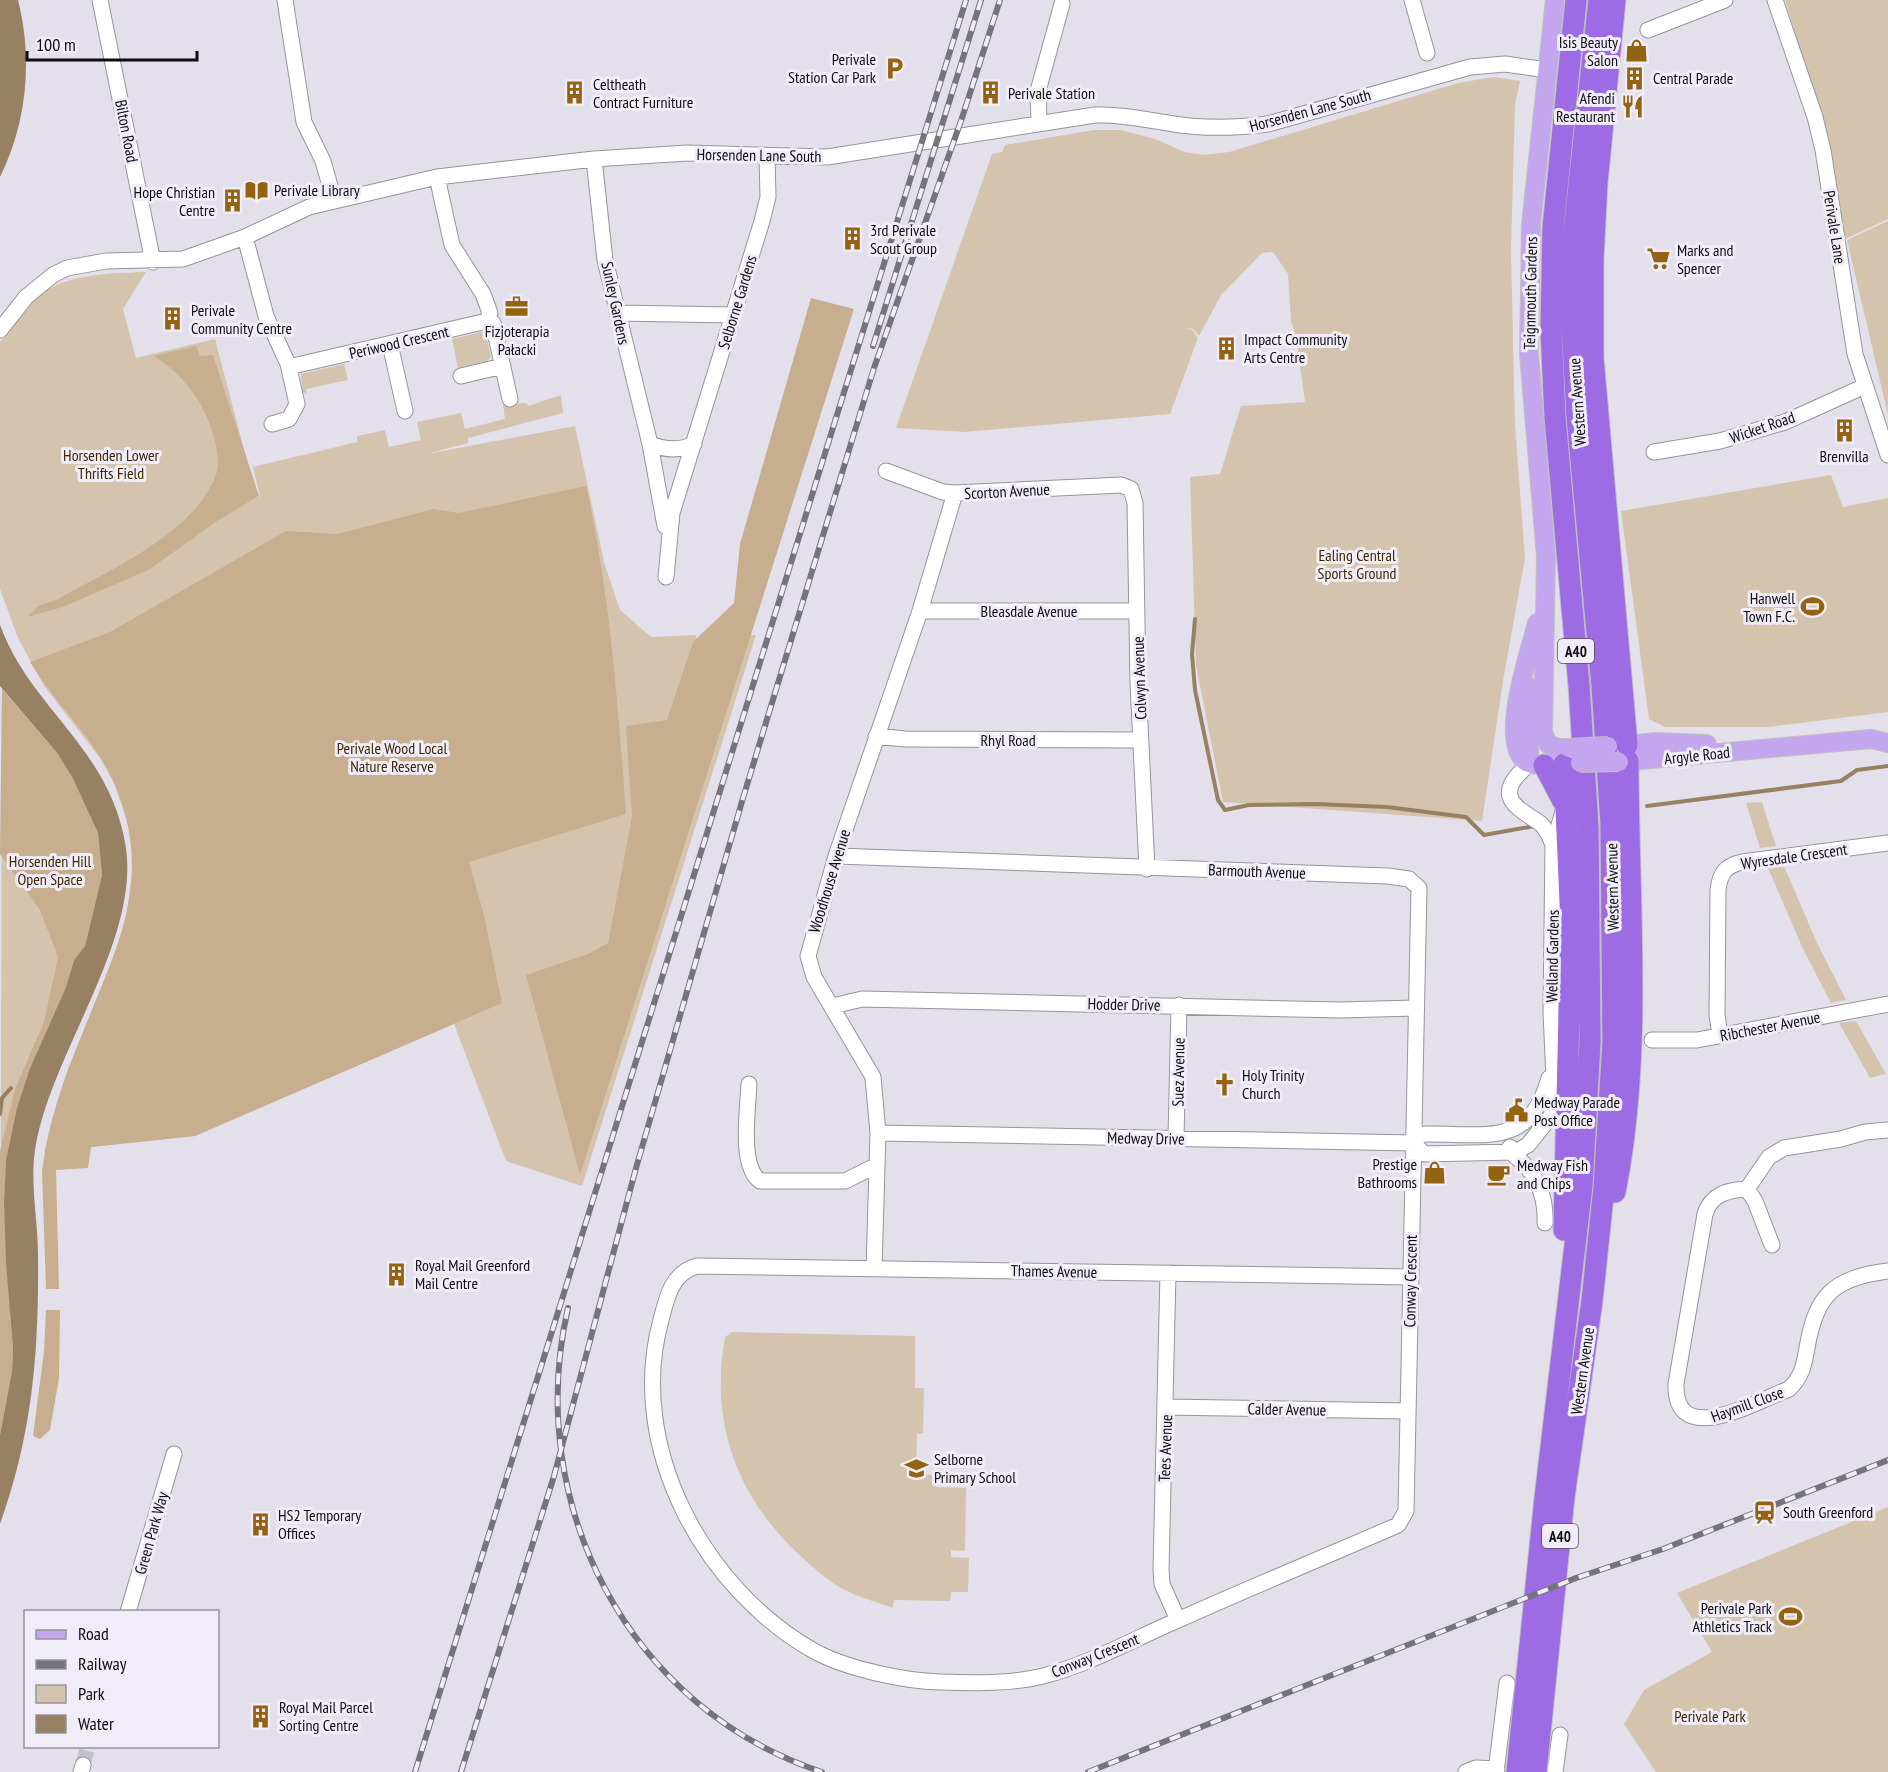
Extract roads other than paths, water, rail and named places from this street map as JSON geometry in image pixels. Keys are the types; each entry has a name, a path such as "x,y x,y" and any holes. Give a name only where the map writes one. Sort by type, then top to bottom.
{"highway":[{"name":"Western Avenue","path":"1503,1771 1545,1498 1570,1302 1582,1175 1590,1042 1591,944 1588,827 1580,686 1555,417 1551,330 1553,228 1576,0"},
{"name":"Western Avenue","path":"1536,1772 1564,1497 1592,1301 1604,1187 1613,1042 1614,944 1611,824 1602,685 1576,417 1572,327 1574,231 1599,0"},
{"name":"A40","path":"1592,1301 1623,1153 1631,1040 1623,753 1593,358 1593,259 1597,183 1615,0"},
{"name":"A40","path":"1556,759 1565,804 1571,924 1563,1253 1570,1302"}],"main road":[{"name":"Teignmouth Gardens","path":"1545,586 1546,556 1529,354 1531,225 1555,0"},
{"path":"1545,586 1543,732 1556,759"},
{"path":"1545,586 1514,728 1517,750 1556,759"},
{"path":"1544,633 1530,709 1556,759"},
{"name":"Argyle Road","path":"1556,759 1623,753 1880,741 1888,732"}],"street":[{"name":"Bilton Road","path":"100,0 153,262"},
{"path":"285,0 304,122 323,161 334,200"},
{"path":"1412,0 1427,53"},
{"path":"1648,30 1725,0"},
{"name":"Perivale Lane","path":"1775,0 1818,128 1849,322 1865,386 1888,455"},
{"path":"1039,123 1040,85 1062,4"},
{"name":"Horsenden Lane South","path":"0,330 26,297 67,268 106,261 153,262 183,259 245,237 294,213 334,200 437,177 594,159 687,153 767,157 854,154 1095,115 1122,114 1176,124 1246,127 1268,124 1470,67 1505,64 1547,70"},
{"name":"Selborne Gardens","path":"666,577 672,513 768,197 767,157"},
{"name":"Sunley Gardens","path":"594,159 605,260 665,514 666,577"},
{"path":"437,177 452,244 483,294 490,313 489,320 493,323 510,399"},
{"path":"245,237 266,316 288,363 297,404 290,419 272,424"},
{"path":"617,313 733,315"},
{"name":"Periwood Crescent","path":"288,363 293,366 489,320"},
{"path":"390,344 405,411"},
{"path":"461,376 503,366"},
{"name":"Wicket Road","path":"1654,452 1720,441 1785,422 1865,386"},
{"path":"650,444 670,449 683,449 694,444"},
{"name":"Scorton Avenue","path":"886,471 943,492 955,493 1121,485 1131,489"},
{"name":"Colwyn Avenue","path":"1131,489 1135,503 1140,740 1147,869"},
{"name":"Woodhouse Avenue","path":"874,1269 878,1133 873,1077 814,977 808,956 836,856 920,611 955,493"},
{"name":"Bleasdale Avenue","path":"920,611 1137,611"},
{"name":"Rhyl Road","path":"876,736 905,739 1140,740"},
{"path":"1553,845 1541,825 1522,813 1512,801 1512,785 1556,759"},
{"name":"Welland Gardens","path":"1552,1068 1553,845 1565,804"},
{"name":"Wyresdale Crescent","path":"1720,1035 1717,1006 1718,890 1721,874 1730,865 1742,862 1888,843"},
{"name":"Barmouth Avenue","path":"836,856 1147,869 1239,869 1409,879 1419,888 1414,1143"},
{"name":"Hodder Drive","path":"832,1006 862,999 1340,1010 1416,1008"},
{"name":"Ribchester Avenue","path":"1652,1040 1697,1040 1888,1004"},
{"name":"Suez Avenue","path":"1176,1138 1179,1005"},
{"path":"1552,1068 1555,1099 1551,1116 1528,1144 1511,1153 1424,1154 1414,1143 1419,1136 1425,1134 1508,1132 1522,1126 1543,1102 1552,1068"},
{"path":"749,1084 747,1161 753,1175 760,1181 845,1181 877,1166"},
{"path":"1772,1245 1755,1202 1747,1189 1761,1166 1784,1148 1841,1139 1865,1132 1888,1130"},
{"path":"1508,1132 1511,1153 1533,1174 1539,1184 1544,1198 1545,1222"},
{"name":"Medway Drive","path":"878,1133 1414,1143"},
{"name":"Conway Crescent","path":"697,1266 678,1273 657,1334 653,1373 657,1434 685,1515 699,1539 738,1588 789,1635 816,1652 875,1672 939,1682 1040,1677 1398,1525 1406,1511 1414,1143"},
{"name":"Haymill Close","path":"1747,1189 1731,1190 1719,1194 1712,1200 1705,1214 1676,1384 1676,1398 1683,1412 1695,1419 1710,1419 1789,1389 1798,1380 1804,1366 1812,1319 1830,1292 1858,1275 1888,1271"},
{"name":"Thames Avenue","path":"697,1266 1411,1277"},
{"name":"Tees Avenue","path":"1168,1273 1167,1407 1161,1570 1162,1584 1178,1620"},
{"name":"Calder Avenue","path":"1167,1407 1408,1411"},
{"name":"Green Park Way","path":"128,1610 174,1454"},
{"path":"1466,1772 1476,1768 1503,1771 1507,1683"},
{"path":"1555,1772 1560,1735"}],"water":[{"path":"0,0 18,0 23,22 26,68 22,113 0,177"},
{"path":"0,625 14,655 31,682 88,756 104,783 118,813 126,848 127,884 120,920 108,958 45,1108 36,1144 33,1171 38,1240 38,1290 32,1391 20,1457 0,1524 0,1435 12,1371 13,1349 6,1263 4,1203 6,1160 17,1108 30,1068 66,987 74,960 85,946 102,875 98,833 73,779 58,754 0,686"}],"waterway":[{"path":"1195,619 1192,654 1195,690 1218,800 1225,810 1249,805 1315,804 1387,807 1466,817 1484,835 1535,826"},
{"path":"1647,806 1841,781 1857,770 1888,766"},
{"path":"0,1114 2,1098 11,1088"}],"tunnel":[{"path":"83,1765 87,1748"}],"railway":[{"path":"415,1772 966,0"},
{"path":"873,346 981,0"},
{"path":"461,1772 554,1476 636,1168 743,798 874,368 962,118 1000,0"},
{"path":"568,1308 558,1381 561,1454 577,1524 605,1589 645,1648 694,1700 754,1742 822,1772"},
{"path":"1088,1772 1576,1578 1663,1549 1888,1460"}],"place":[{"name":"Isis Beauty Salon","path":"1636,51"},
{"name":"Perivale Station Car Park","path":"894,68"},
{"name":"Central Parade","path":"1635,78"},
{"name":"Celtheath Contract Furniture","path":"575,93"},
{"name":"Perivale Station","path":"990,93"},
{"name":"Afendi Restaurant","path":"1633,107"},
{"name":"Perivale Library","path":"256,190"},
{"name":"Hope Christian Centre","path":"233,201"},
{"name":"3rd Perivale Scout Group","path":"852,239"},
{"name":"Marks and Spencer","path":"1659,259"},
{"name":"Fizjoterapia Pałacki","path":"517,306"},
{"name":"Perivale Community Centre","path":"173,319"},
{"name":"Impact Community Arts Centre","path":"1226,348"},
{"name":"Brenvilla","path":"1844,431"},
{"name":"Hanwell Town F.C.","path":"1813,607"},
{"name":"Holy Trinity Church","path":"1224,1084"},
{"name":"Medway Parade Post Office","path":"1516,1111"},
{"name":"Prestige Bathrooms","path":"1435,1173"},
{"name":"Medway Fish and Chips","path":"1499,1174"},
{"name":"Royal Mail Greenford Mail Centre","path":"397,1274"},
{"name":"Selborne Primary School","path":"916,1468"},
{"name":"South Greenford","path":"1765,1512"},
{"name":"HS2 Temporary Offices","path":"260,1524"},
{"name":"Perivale Park Athletics Track","path":"1790,1617"},
{"name":"Royal Mail Parcel Sorting Centre","path":"261,1716"}],"park label":[{"name":"Horsenden Lower Thrifts Field","path":"111,464"},
{"name":"Ealing Central Sports Ground","path":"1357,564"},
{"name":"Perivale Wood Local Nature Reserve","path":"392,757"},
{"name":"Horsenden Hill Open Space","path":"50,870"},
{"name":"Perivale Park","path":"1710,1716"}]}
